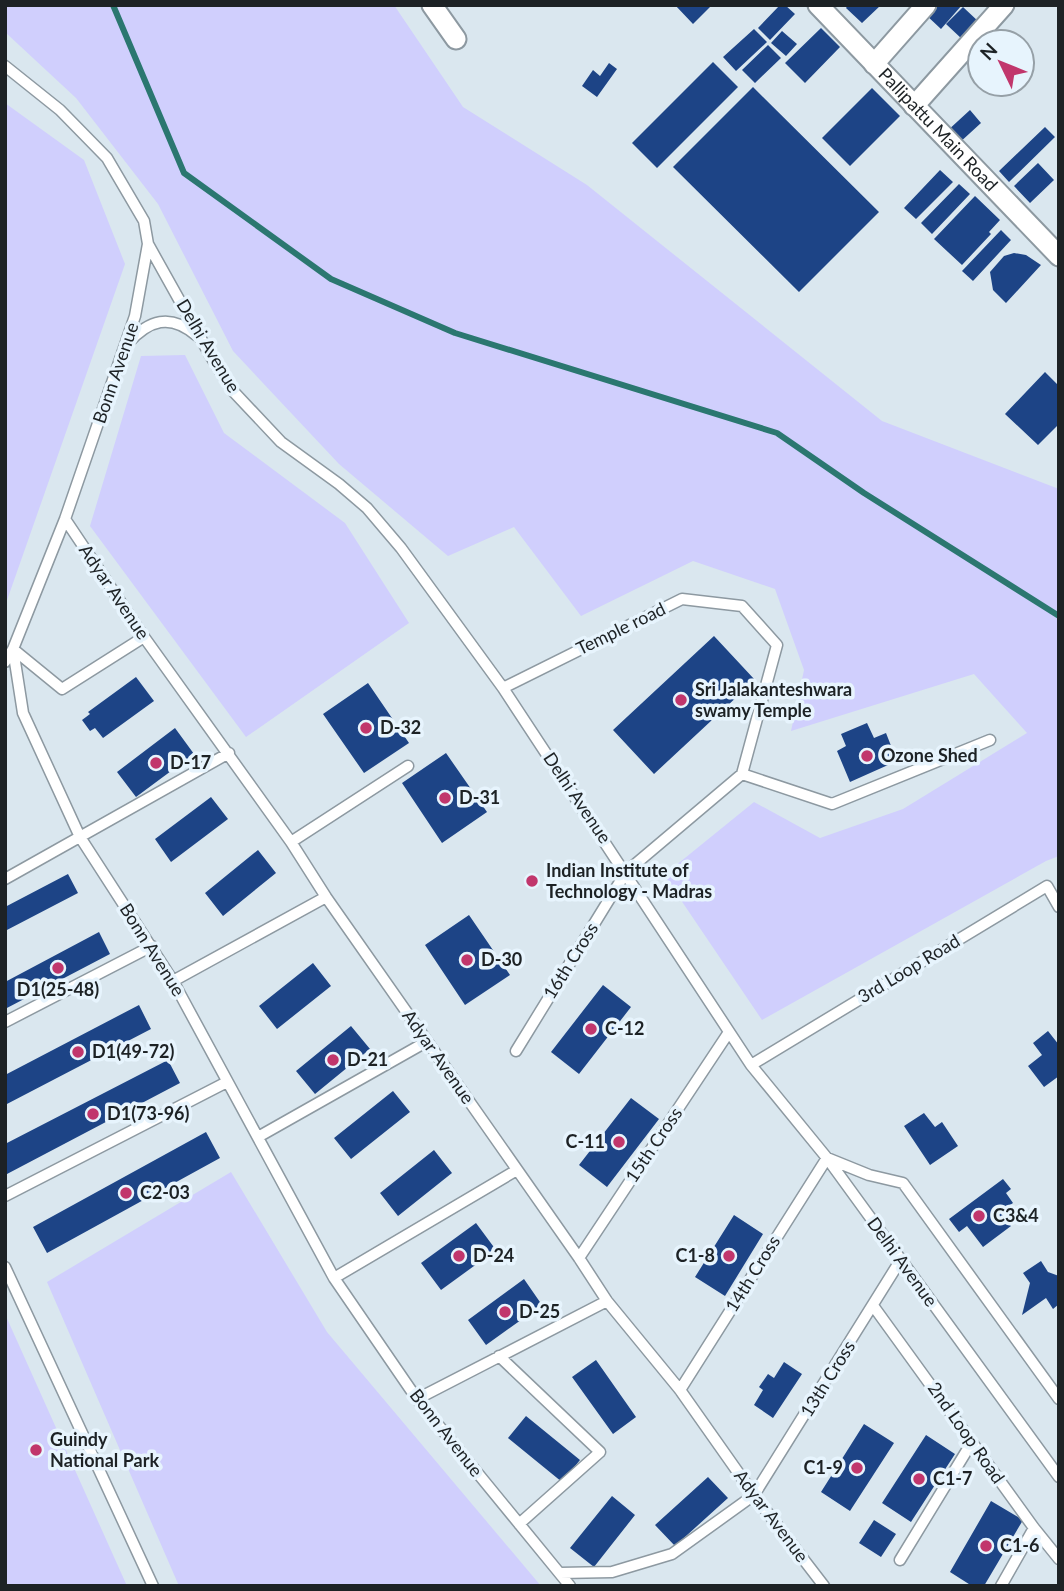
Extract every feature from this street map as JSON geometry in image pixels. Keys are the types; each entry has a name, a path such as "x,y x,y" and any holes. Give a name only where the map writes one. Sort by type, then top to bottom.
{"street":[{"path":"432,5 456,39"},
{"name":"Pallipattu Main Road","path":"818,5 1059,256"},
{"path":"874,64 926,5"},
{"path":"914,106 1004,5"}],"lane":[{"path":"5,66 60,110 107,158 144,221 148,244"},
{"name":"Delhi Avenue","path":"148,244 232,390 281,442 367,508 401,548 503,688 751,1065 827,1158 1059,1477"},
{"name":"Bonn Avenue","path":"148,244 135,316 65,519 13,649 23,713 80,836 173,981 334,1278 417,1399 570,1586"},
{"path":"125,346 141,331 160,322 183,325 202,340"},
{"name":"Adyar Avenue","path":"65,519 144,637 229,753 607,1301 680,1390 754,1496 824,1586"},
{"name":"Temple road","path":"503,688 682,599 742,606 777,645 742,774"},
{"path":"5,662 13,649 62,689 144,637"},
{"path":"626,872 742,774 832,804 990,740"},
{"path":"5,879 229,753"},
{"path":"291,842 408,766"},
{"name":"16th Cross","path":"516,1051 626,872"},
{"name":"3rd Loop Road","path":"751,1065 1047,886 1059,907"},
{"path":"173,981 326,897"},
{"path":"5,1022 152,946"},
{"name":"15th Cross","path":"579,1258 729,1032"},
{"path":"258,1137 426,1042"},
{"path":"5,1196 227,1082"},
{"path":"827,1158 869,1175 903,1182 1059,1399"},
{"name":"14th Cross","path":"680,1390 827,1158"},
{"path":"334,1278 517,1170"},
{"name":"13th Cross","path":"754,1496 874,1307 900,1261"},
{"path":"5,1267 153,1586"},
{"path":"417,1399 607,1301"},
{"name":"2nd Loop Road","path":"874,1307 1059,1559"},
{"path":"499,1356 600,1452 519,1524"},
{"path":"900,1560 972,1442"},
{"path":"560,1573 612,1572 672,1555 754,1496"},
{"path":"1001,1586 1034,1528"}],"shaded area":[{"path":"5,5 394,5 463,107 587,185 882,421 1059,489 1059,856 762,1020 664,875 754,802 820,838 903,809 1027,733 974,674 791,731 804,670 775,589 693,561 581,616 514,527 448,556 339,464 233,351 158,204 76,98 5,32"},
{"path":"5,103 84,160 125,264 5,606"},
{"path":"185,355 224,433 345,523 409,623 246,737 90,526 141,356"},
{"path":"231,1172 327,1332 541,1586 179,1586 47,1282"},
{"name":"Guindy National Park","path":"5,1314 127,1586 5,1586"}],"building":[{"path":"675,5 712,5 693,24"},
{"path":"780,5 785,5 795,14 770,40 758,28"},
{"path":"848,5 881,5 862,23 846,8"},
{"path":"933,5 962,5 941,29 925,14"},
{"path":"963,7 980,23 975,28 966,28 966,37 963,40 946,24"},
{"path":"821,28 840,47 805,83 785,63"},
{"path":"754,29 767,42 736,71 723,57"},
{"path":"782,31 797,44 786,56 771,43"},
{"path":"768,45 781,58 755,83 742,70"},
{"path":"713,62 738,87 657,168 632,143"},
{"path":"609,63 617,69 597,97 582,86 593,70 600,76"},
{"path":"753,87 879,212 799,292 673,167"},
{"path":"872,88 900,116 850,166 822,138"},
{"path":"970,110 981,123 958,144 946,132"},
{"path":"1045,127 1055,137 1009,182 999,171"},
{"path":"1038,163 1054,180 1030,203 1014,186"},
{"path":"940,170 953,182 916,219 904,208"},
{"path":"959,184 970,194 932,234 921,223"},
{"path":"975,196 1000,220 989,232 991,234 962,265 934,239"},
{"path":"1001,230 1011,240 973,281 962,271"},
{"path":"1014,253 1026,255 1041,265 1006,303 993,290 990,272 1004,256"},
{"path":"1045,372 1059,386 1059,424 1038,445 1005,414"},
{"path":"714,636 755,680 654,774 613,730"},
{"path":"136,677 154,701 103,738 95,728 90,731 82,720 90,714 88,712"},
{"name":"D-32","path":"368,683 409,743 364,773 323,714"},
{"name":"Ozone Shed","path":"867,723 874,738 886,733 897,761 850,782 837,751 846,746 841,734"},
{"name":"D-17","path":"175,728 194,754 136,797 117,772"},
{"name":"D-31","path":"446,753 487,812 442,843 402,783"},
{"path":"211,797 228,819 171,862 155,839"},
{"path":"258,850 276,873 223,916 205,893"},
{"path":"68,874 78,893 5,931 5,907"},
{"name":"D-30","path":"469,915 510,975 465,1005 425,945"},
{"name":"D1(25-48)","path":"99,932 110,954 5,1009 5,982"},
{"path":"313,963 331,986 277,1029 259,1006"},
{"name":"C-12","path":"603,985 631,1007 579,1074 551,1052"},
{"name":"D1(49-72)","path":"139,1005 151,1029 5,1105 5,1075"},
{"name":"D-21","path":"351,1026 370,1049 315,1094 296,1071"},
{"path":"1048,1031 1059,1045 1059,1076 1044,1087 1028,1066 1042,1055 1033,1043"},
{"name":"D1(73-96)","path":"168,1060 180,1083 7,1174 5,1144"},
{"path":"393,1091 410,1112 351,1159 334,1138"},
{"name":"C-11","path":"631,1098 659,1119 607,1187 579,1165"},
{"path":"924,1113 935,1127 942,1122 958,1146 930,1165 904,1126"},
{"name":"C2-03","path":"206,1132 220,1158 47,1253 33,1227"},
{"path":"434,1150 452,1173 398,1216 380,1193"},
{"name":"C3&4","path":"1003,1179 1011,1189 1006,1193 1013,1203 1000,1212 1011,1226 983,1247 967,1226 959,1232 949,1219"},
{"name":"C1-8","path":"734,1215 763,1234 725,1296 695,1277"},
{"name":"D-24","path":"476,1223 496,1250 441,1290 421,1263"},
{"path":"1041,1261 1048,1272 1059,1276 1059,1304 1053,1309 1046,1298 1022,1315 1030,1283 1023,1273"},
{"name":"D-25","path":"524,1279 542,1305 486,1345 468,1320"},
{"path":"596,1360 636,1417 613,1434 572,1377"},
{"path":"784,1362 802,1374 773,1418 754,1405 763,1390 759,1387 768,1374 774,1378"},
{"path":"526,1416 580,1460 562,1482 508,1438"},
{"name":"C1-9","path":"864,1424 894,1443 850,1511 821,1492"},
{"name":"C1-7","path":"926,1435 955,1454 911,1522 882,1503"},
{"path":"708,1477 728,1498 675,1546 655,1525"},
{"path":"612,1496 635,1515 594,1567 570,1548"},
{"name":"C1-6","path":"991,1501 1023,1520 984,1586 972,1586 950,1572"},
{"path":"874,1520 896,1534 881,1557 859,1543"}],"waterway":[{"path":"113,5 184,173 331,279 455,333 777,433 864,493 1059,616"}],"place":[{"name":"Sri Jalakanteshwara swamy Temple","path":"681,700"},
{"name":"D-32","path":"366,728"},
{"name":"Ozone Shed","path":"867,756"},
{"name":"D-17","path":"156,763"},
{"name":"D-31","path":"445,798"},
{"name":"Indian Institute of Technology - Madras","path":"532,881"},
{"name":"D-30","path":"467,960"},
{"name":"D1(25-48)","path":"58,968"},
{"name":"C-12","path":"591,1029"},
{"name":"D1(49-72)","path":"78,1052"},
{"name":"D-21","path":"333,1060"},
{"name":"D1(73-96)","path":"93,1114"},
{"name":"C-11","path":"619,1142"},
{"name":"C2-03","path":"126,1193"},
{"name":"C3&4","path":"979,1216"},
{"name":"D-24","path":"459,1256"},
{"name":"C1-8","path":"729,1256"},
{"name":"D-25","path":"505,1312"},
{"name":"Guindy National Park","path":"36,1450"},
{"name":"C1-9","path":"857,1468"},
{"name":"C1-7","path":"919,1479"},
{"name":"C1-6","path":"986,1546"}]}
